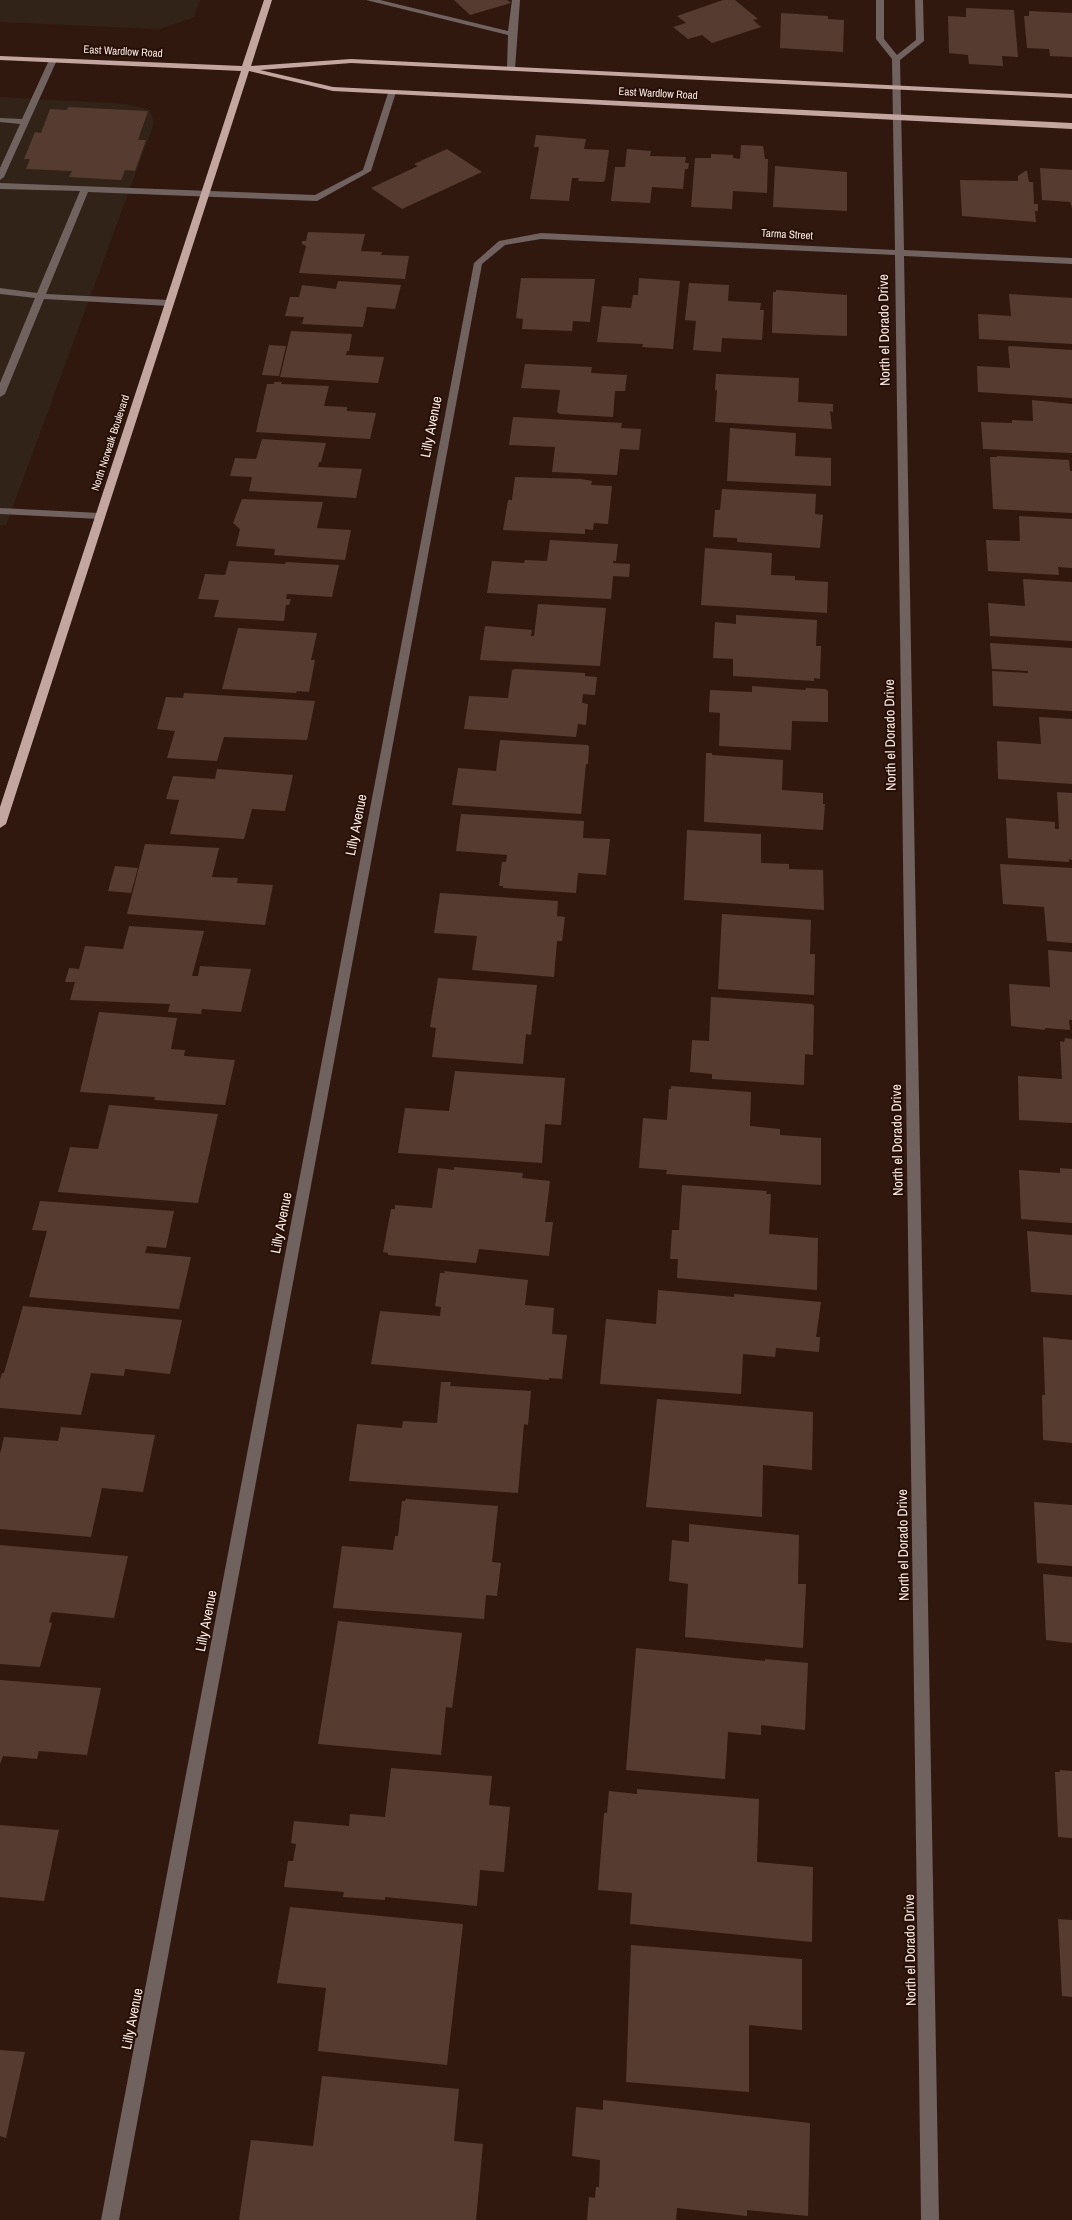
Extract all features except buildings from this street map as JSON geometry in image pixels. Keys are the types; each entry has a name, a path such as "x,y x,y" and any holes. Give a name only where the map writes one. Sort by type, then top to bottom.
{"main road":[{"name":"North Norwalk Boulevard","path":"0,824 268,0"},
{"name":"East Wardlow Road","path":"0,58 245,69 351,61 1072,96"},
{"name":"East Wardlow Road","path":"245,69 334,89 1072,126"}],"street":[{"path":"370,0 512,34"},
{"path":"412,10 415,0"},
{"path":"511,69 512,34 516,0"},
{"path":"880,0 880,39 896,59 920,41 920,0"},
{"name":"North el Dorado Drive","path":"896,59 930,2220"},
{"path":"0,176 54,60"},
{"path":"0,186 317,198 367,171 392,92"},
{"path":"0,120 25,122"},
{"path":"0,394 86,189"},
{"name":"Tarma Street","path":"502,242 541,236 1072,260"},
{"name":"Lilly Avenue","path":"110,2220 478,263 502,242"},
{"path":"0,291 41,296 169,303"},
{"path":"0,510 100,516"}],"shaded area":[{"path":"0,0 200,0 194,17 160,29 0,22"},
{"path":"0,97 125,104 150,110 154,123 6,525 0,525"}]}
